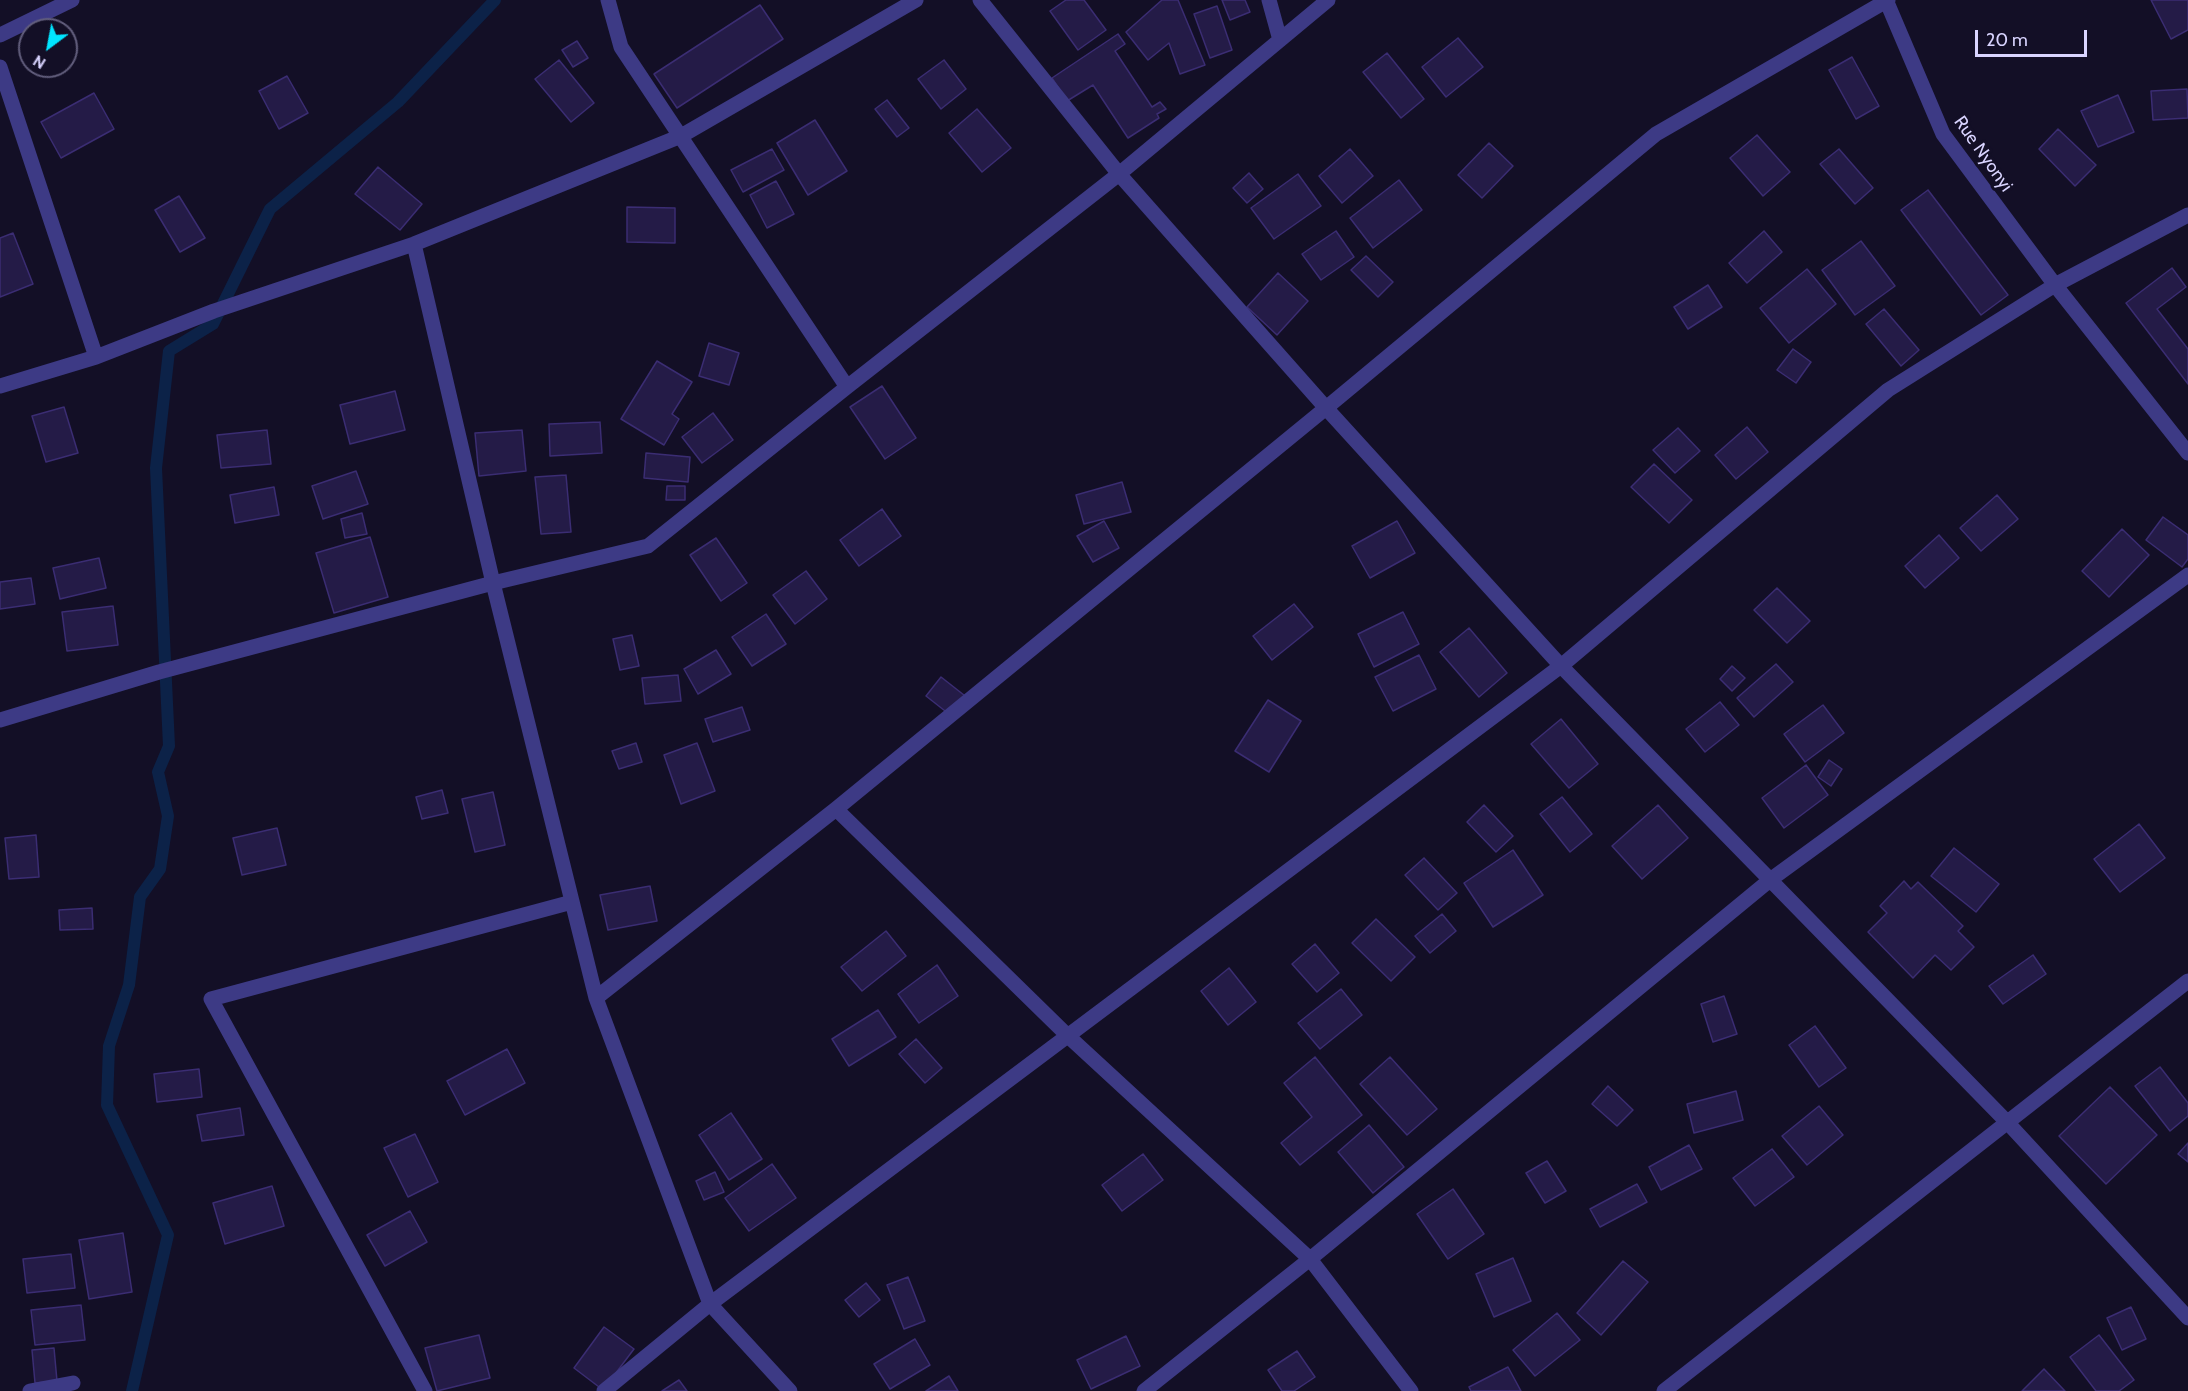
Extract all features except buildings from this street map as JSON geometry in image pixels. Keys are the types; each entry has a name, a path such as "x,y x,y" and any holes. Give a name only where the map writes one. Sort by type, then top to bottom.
{"street":[{"path":"0,35 72,0"},
{"path":"608,0 621,47 847,387"},
{"path":"0,386 96,357 220,309 414,244 681,136 916,0"},
{"path":"980,0 1119,174 1326,408 1561,666 2007,1122 2188,1318"},
{"path":"1269,0 1280,40"},
{"path":"0,720 159,672 493,584 648,546 1119,174 1328,0"},
{"path":"596,998 836,809 1326,408 1656,134 1887,0"},
{"name":"Rue Nyonyi","path":"1887,0 1943,134 2055,285 2188,453"},
{"path":"0,67 96,357"},
{"path":"604,1391 710,1304 1561,666 1888,390 2055,285 2188,215"},
{"path":"414,244 493,584 596,998 710,1304 790,1391"},
{"path":"1144,1391 1310,1259 1770,880 2188,575"},
{"path":"836,809 1068,1036 1310,1259 1411,1391"},
{"path":"425,1391 211,999 572,902"},
{"path":"1664,1391 2188,981"},
{"path":"30,1391 74,1383"}],"waterway":[{"path":"132,1391 168,1235 107,1105 109,1046 129,985 140,897 160,869 168,816 158,772 169,746 156,468 169,351 213,324 270,209 398,102 495,0"}]}
